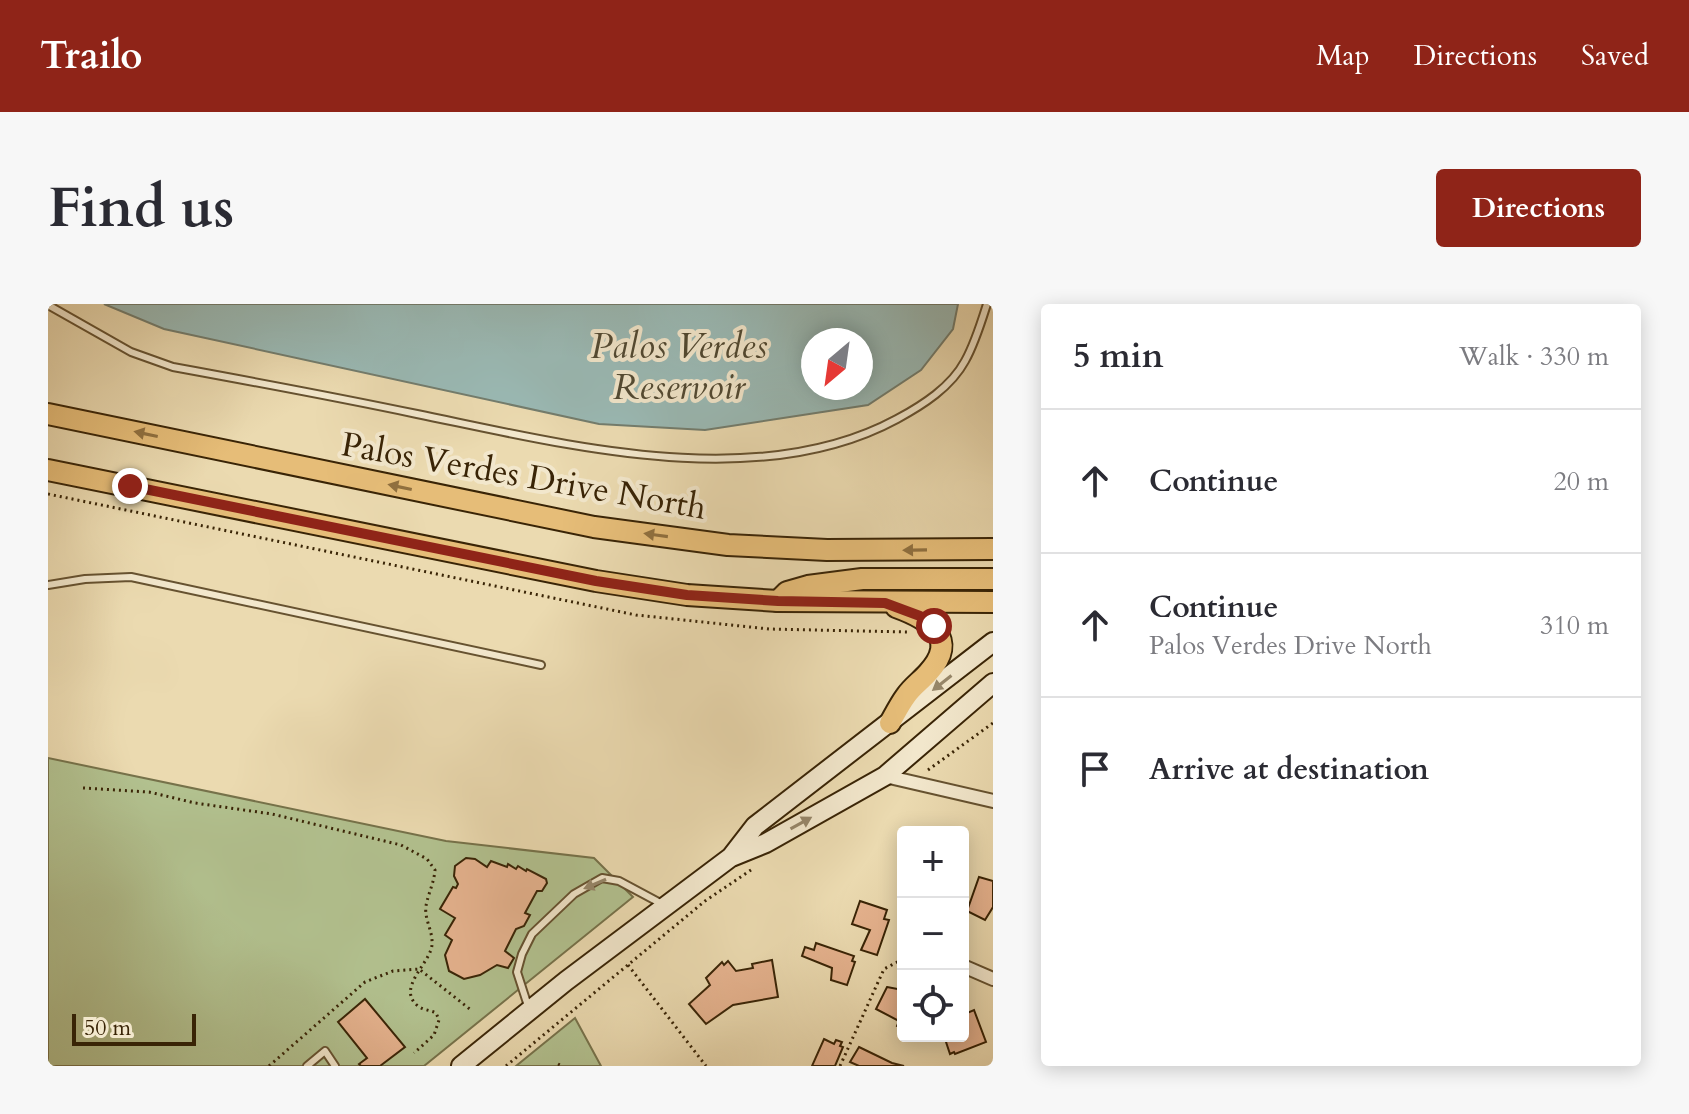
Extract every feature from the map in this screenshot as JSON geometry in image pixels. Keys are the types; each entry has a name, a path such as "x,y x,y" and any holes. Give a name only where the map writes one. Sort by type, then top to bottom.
{"main road":[{"name":"Palos Verdes Drive North","path":"48,414 594,527 728,545 827,550 993,549"},
{"path":"48,470 596,581 687,595 778,601 993,602"},
{"path":"778,601 787,592 808,586 862,579 993,579"},
{"path":"885,603 920,616 934,626 939,634 941,650 937,661 906,694 890,723"},
{"path":"731,857 755,826 993,642"},
{"path":"461,1066 731,857 766,843 885,776 993,683"}],"street":[{"path":"885,776 993,801"},
{"path":"969,969 993,979"}],"lane":[{"path":"48,305 131,352 173,367 524,436 633,454 704,459 814,449 869,434 920,407 943,388 964,363 987,304"},
{"path":"48,585 85,579 131,577 541,665"},
{"path":"529,1011 517,972 522,954 532,934 574,894 602,878 619,881 665,906"},
{"path":"307,1066 325,1051 335,1066"}],"path":[{"path":"912,782 993,723"},
{"path":"83,788 149,792 195,803 272,814 401,845 427,859 435,870 425,909 433,945 412,981 413,999 417,1006 436,1013 439,1020 434,1035 414,1053"},
{"path":"506,1066 705,901 754,868"},
{"path":"840,1066 884,969 897,962"},
{"path":"628,965 706,1066"},
{"path":"269,1066 365,982 393,971 419,969 471,1010"}],"green space":[{"path":"48,758 446,841 594,858 633,897 424,1066 48,1066"},
{"path":"575,1018 601,1066 516,1066"}],"water":[{"name":"Palos Verdes Reservoir","path":"104,304 958,304 953,329 921,370 868,405 705,430 599,424 164,329"}],"building":[{"path":"466,858 475,859 487,867 491,861 516,869 518,866 546,879 547,883 542,891 537,891 525,913 530,915 524,926 516,929 505,951 514,958 508,968 497,965 480,975 464,979 449,971 445,955 452,940 445,935 455,918 440,909 458,884 454,876 455,866"},
{"path":"979,877 993,881 993,907 985,920 969,912"},
{"path":"860,901 887,910 884,919 889,920 877,955 861,950 870,930 852,924"},
{"path":"816,943 854,956 847,985 831,980 832,968 802,956 805,947 814,950"},
{"path":"772,960 778,997 733,1005 706,1024 689,1004 710,985 706,978 722,962 724,965 728,961 736,971"},
{"path":"887,987 897,989 897,1020 876,1009"},
{"path":"365,999 405,1047 380,1066 359,1064 367,1058 338,1022"},
{"path":"974,1010 986,1042 950,1054 946,1042 969,1042 969,1012"},
{"path":"824,1039 834,1044 836,1040 842,1042 835,1066 812,1066"},
{"path":"859,1047 904,1066 859,1066 850,1062"}],"route":[{"path":"130,486 596,581 687,595 818,603 885,603 920,616 934,626"}]}
